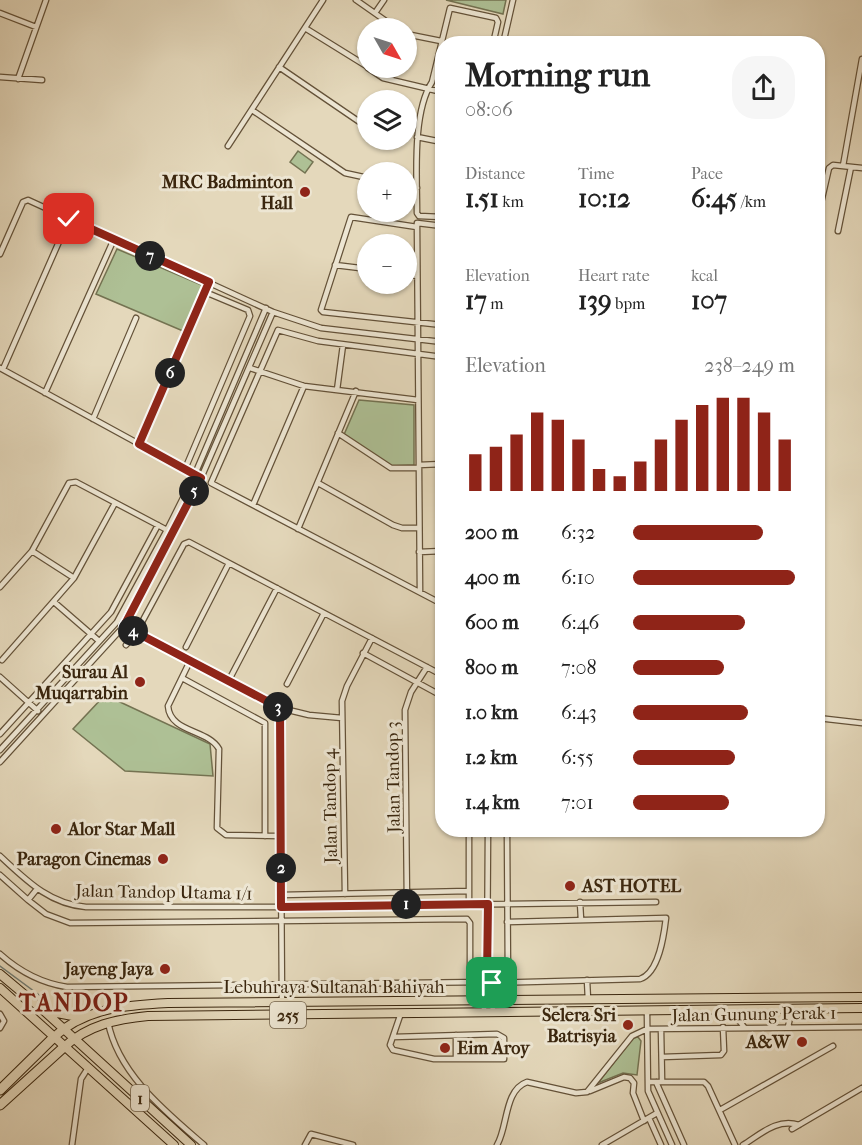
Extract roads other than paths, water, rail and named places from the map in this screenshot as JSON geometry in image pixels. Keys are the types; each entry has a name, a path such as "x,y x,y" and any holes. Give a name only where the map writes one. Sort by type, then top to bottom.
{"highway":[{"path":"0,1090 54,1037"},
{"path":"0,1105 64,1047"}],"main road":[{"name":"1","path":"0,974 43,1010 191,1145"},
{"name":"1","path":"0,988 174,1145"},
{"name":"Lebuhraya Sultanah Bahiyah","path":"54,1037 83,1018 105,1010 131,1005 470,1001 483,1000 493,991 503,1000 862,998"},
{"path":"470,1001 477,999 483,992"},
{"path":"757,998 757,1010"},
{"path":"770,998 770,1010"},
{"name":"Lebuhraya Sultanah Bahiyah","path":"64,1047 73,1039 108,1022 148,1016 862,1008"},
{"path":"43,1010 58,1015 83,1018"},
{"path":"88,1052 86,1040 94,1028"}],"street":[{"path":"18,78 46,0"},
{"path":"228,146 323,0"},
{"path":"356,0 382,18"},
{"path":"375,13 384,0"},
{"path":"505,36 513,0"},
{"path":"442,36 450,8 496,18 498,22 495,36"},
{"path":"0,13 36,27"},
{"path":"305,28 357,61"},
{"path":"417,36 435,39"},
{"path":"843,166 862,59"},
{"path":"279,67 357,120"},
{"path":"435,68 432,82 427,89 417,137 435,141"},
{"path":"0,77 42,80"},
{"path":"383,78 435,91"},
{"path":"252,110 345,173 357,176"},
{"path":"825,181 827,171 831,166 862,168"},
{"path":"838,231 851,167"},
{"path":"0,255 23,202 28,200 273,312 321,328 435,341"},
{"path":"417,213 419,216 435,217"},
{"path":"417,227 353,217 350,219 321,308 322,311 435,324"},
{"path":"69,219 2,369 201,478"},
{"path":"417,234 417,223 435,225"},
{"path":"45,393 114,239"},
{"path":"334,265 357,268"},
{"path":"139,444 209,282"},
{"path":"185,469 250,316 248,310 205,292"},
{"path":"417,294 420,592"},
{"path":"0,750 117,622 195,474 266,308"},
{"path":"0,762 124,626 201,478 273,312"},
{"path":"93,419 136,318"},
{"path":"435,356 309,340 278,330 211,483 435,600"},
{"path":"337,390 343,345"},
{"path":"250,368 304,386 418,400"},
{"path":"253,505 304,386"},
{"path":"298,529 356,391"},
{"path":"339,433 391,468 435,465"},
{"path":"0,587 32,551 69,483 76,482 167,530"},
{"path":"318,483 393,525 402,528 419,528"},
{"path":"2,660 74,578 115,503"},
{"path":"0,734 117,603 158,525"},
{"path":"126,645 136,633 186,542 189,542 435,671"},
{"path":"32,551 74,578"},
{"path":"420,552 435,551"},
{"path":"186,646 229,563"},
{"path":"228,682 277,588"},
{"path":"54,602 99,641"},
{"path":"287,684 324,613"},
{"path":"117,622 280,708 309,715 342,718"},
{"name":"Jalan Tandop 4","path":"345,894 342,718 344,693 372,638"},
{"path":"363,653 435,692"},
{"path":"190,662 168,706 168,712 173,721 212,742 219,749 217,828 226,835 280,836"},
{"name":"Jalan Tandop 3","path":"407,904 405,710 411,692 427,667"},
{"path":"0,677 42,715"},
{"path":"182,678 262,720 266,726 266,836"},
{"path":"280,708 282,1002"},
{"path":"825,719 862,723"},
{"path":"266,726 279,726"},
{"path":"468,837 470,904"},
{"path":"488,837 487,977 493,991 493,1012"},
{"path":"507,837 508,982"},
{"name":"Jalan Tandop Utama 1/1","path":"0,856 37,889 60,902 86,907 656,902"},
{"path":"0,875 46,914 65,922 467,919 470,923 470,982"},
{"path":"28,900 37,889"},
{"path":"281,895 470,891"},
{"path":"580,903 581,920"},
{"path":"493,991 508,982 646,977 660,951 666,918 507,922"},
{"path":"0,954 14,967 27,974 53,985 68,987 484,982"},
{"path":"484,1012 483,992 487,977"},
{"path":"587,980 588,999"},
{"path":"788,1027 792,1009"},
{"path":"731,1010 744,1027"},
{"path":"646,1011 648,1091 672,1145"},
{"path":"393,1037 497,1034 504,1038 504,1059 434,1059 393,1050 390,1046 400,1013"},
{"path":"0,1014 4,1021 0,1028"},
{"path":"108,1022 118,1053 132,1074 161,1106 204,1145"},
{"path":"662,1057 721,1055 724,1051 723,1027"},
{"name":"Jalan Gunung Perak 1","path":"647,1029 862,1027"},
{"path":"587,1092 632,1036 647,1029"},
{"path":"661,1029 662,1057 659,1081 684,1145"},
{"path":"456,1035 456,1059"},
{"path":"720,1110 833,1046"},
{"path":"72,1145 81,1079 88,1068"},
{"path":"497,1145 512,1098 522,1084 527,1082 576,1093 587,1092 624,1077 632,1080 633,1093 661,1145"},
{"path":"648,1082 704,1082 720,1110 735,1145"},
{"path":"792,1129 862,1088"},
{"path":"602,1145 657,1113"},
{"path":"743,1145 779,1124 789,1122 799,1125"},
{"path":"305,1145 311,1134 353,1145"}],"waterway":[{"path":"0,966 50,1003"}],"place":[{"name":"MRC Badminton Hall","path":"305,192"},
{"name":"Surau Al Muqarrabin","path":"140,682"},
{"name":"Alor Star Mall","path":"56,829"},
{"name":"Paragon Cinemas","path":"163,859"},
{"name":"AST HOTEL","path":"570,886"},
{"name":"Jayeng Jaya","path":"165,969"},
{"name":"Selera Sri Batrisyia","path":"628,1025"},
{"name":"A&W","path":"802,1042"},
{"name":"Eim Aroy","path":"445,1048"}],"district":[{"name":"TANDOP","path":"74,1003"}]}
